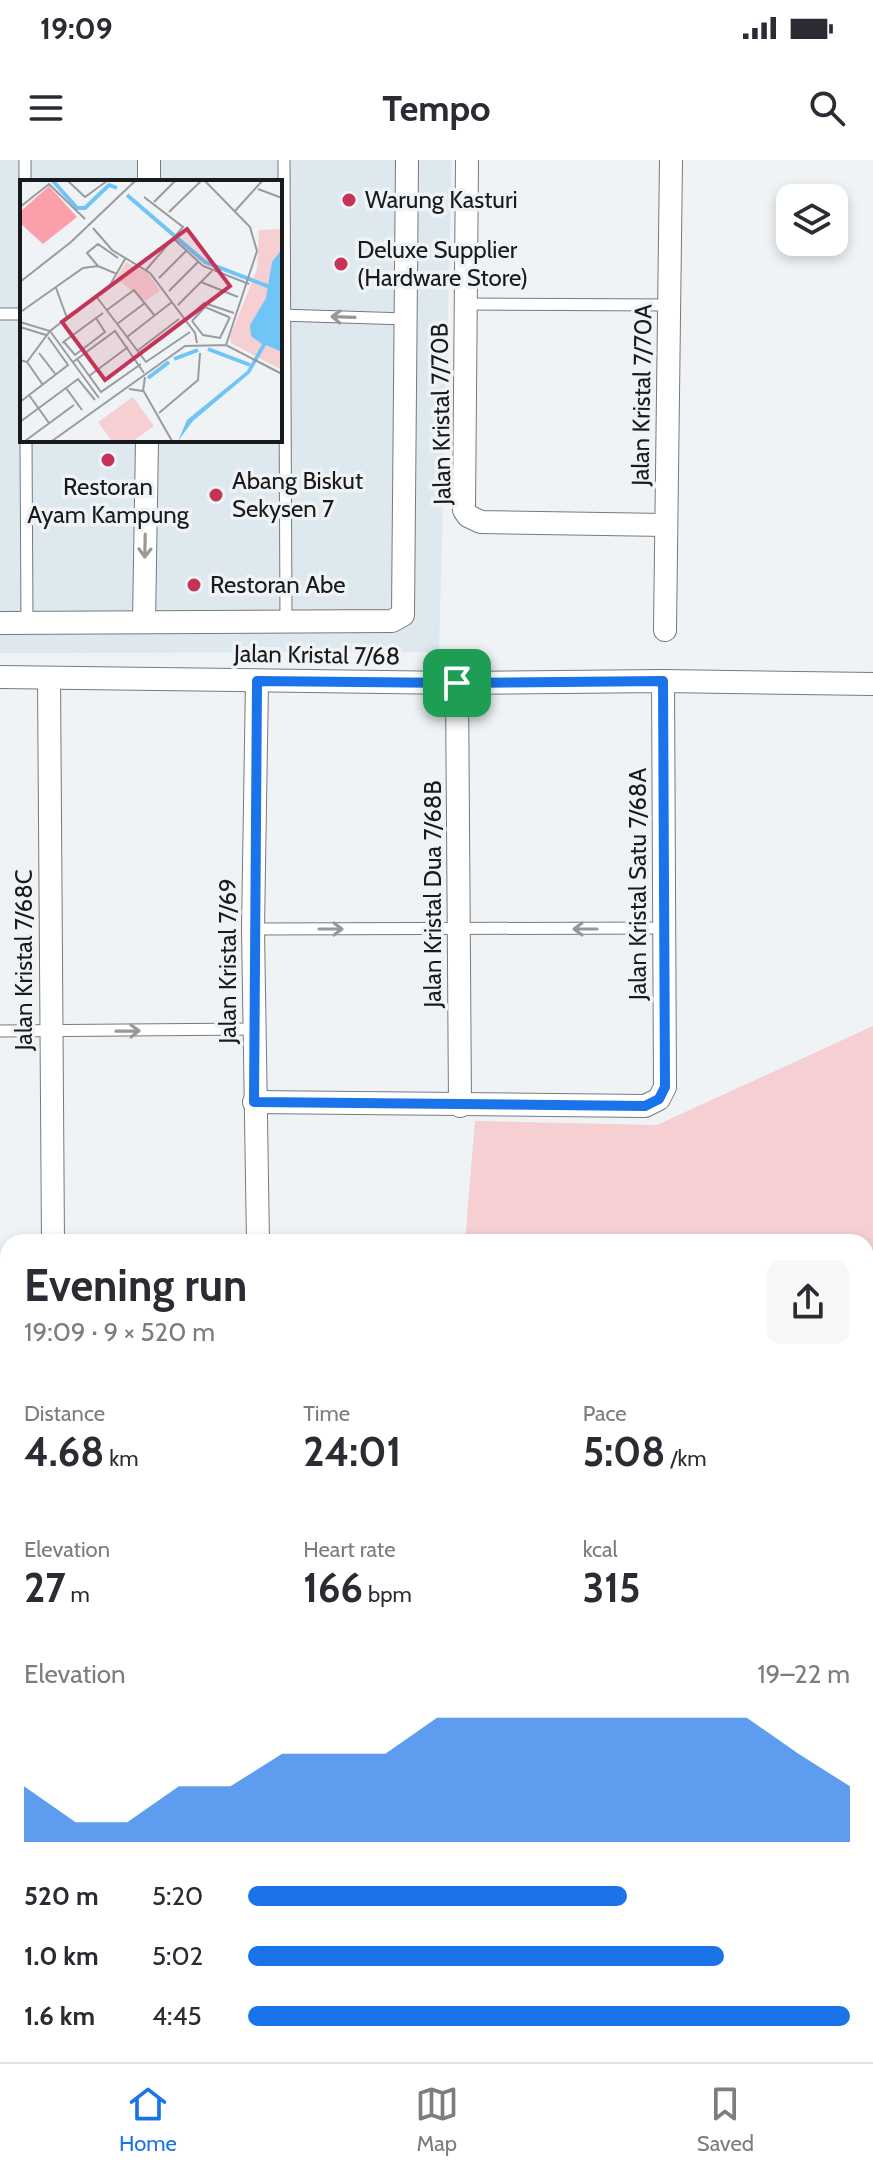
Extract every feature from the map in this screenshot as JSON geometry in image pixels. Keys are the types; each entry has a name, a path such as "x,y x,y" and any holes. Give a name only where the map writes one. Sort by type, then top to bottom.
{"street":[{"path":"0,623 392,621 403,615 407,160"},
{"name":"Jalan Kristal 7/70B","path":"467,160 464,510 468,516 481,522 666,525"},
{"name":"Jalan Kristal 7/70A","path":"665,630 671,160"},
{"path":"144,622 147,442"},
{"name":"Jalan Kristal 7/68","path":"0,677 873,684"},
{"name":"Jalan Kristal 7/68C","path":"49,678 53,1234"},
{"name":"Jalan Kristal 7/69","path":"257,681 253,1029 258,1234"},
{"name":"Jalan Kristal Satu 7/68A","path":"460,1106 645,1106 659,1099 665,1087 663,681"},
{"name":"Jalan Kristal Dua 7/68B","path":"457,683 460,1106"},
{"path":"254,1102 460,1106"}],"lane":[{"path":"284,160 286,622"},
{"path":"466,304 669,305"},
{"path":"283,315 406,319"},
{"path":"26,442 27,623"},
{"path":"253,929 663,928"},
{"path":"0,1031 253,1029"}],"shaded area":[{"path":"0,160 452,160 439,652 0,653"},
{"path":"873,1026 873,1234 466,1234 475,1121 657,1125"}],"place":[{"name":"Warung Kasturi","path":"349,200"},
{"name":"Deluxe Supplier (Hardware Store)","path":"341,264"},
{"name":"Restoran Ayam Kampung","path":"108,460"},
{"name":"Abang Biskut Sekysen 7","path":"216,495"},
{"name":"Restoran Abe","path":"194,585"}],"route":[{"path":"257,681 457,683 663,681 663,1093 659,1099 645,1106 254,1102 257,681"}]}
